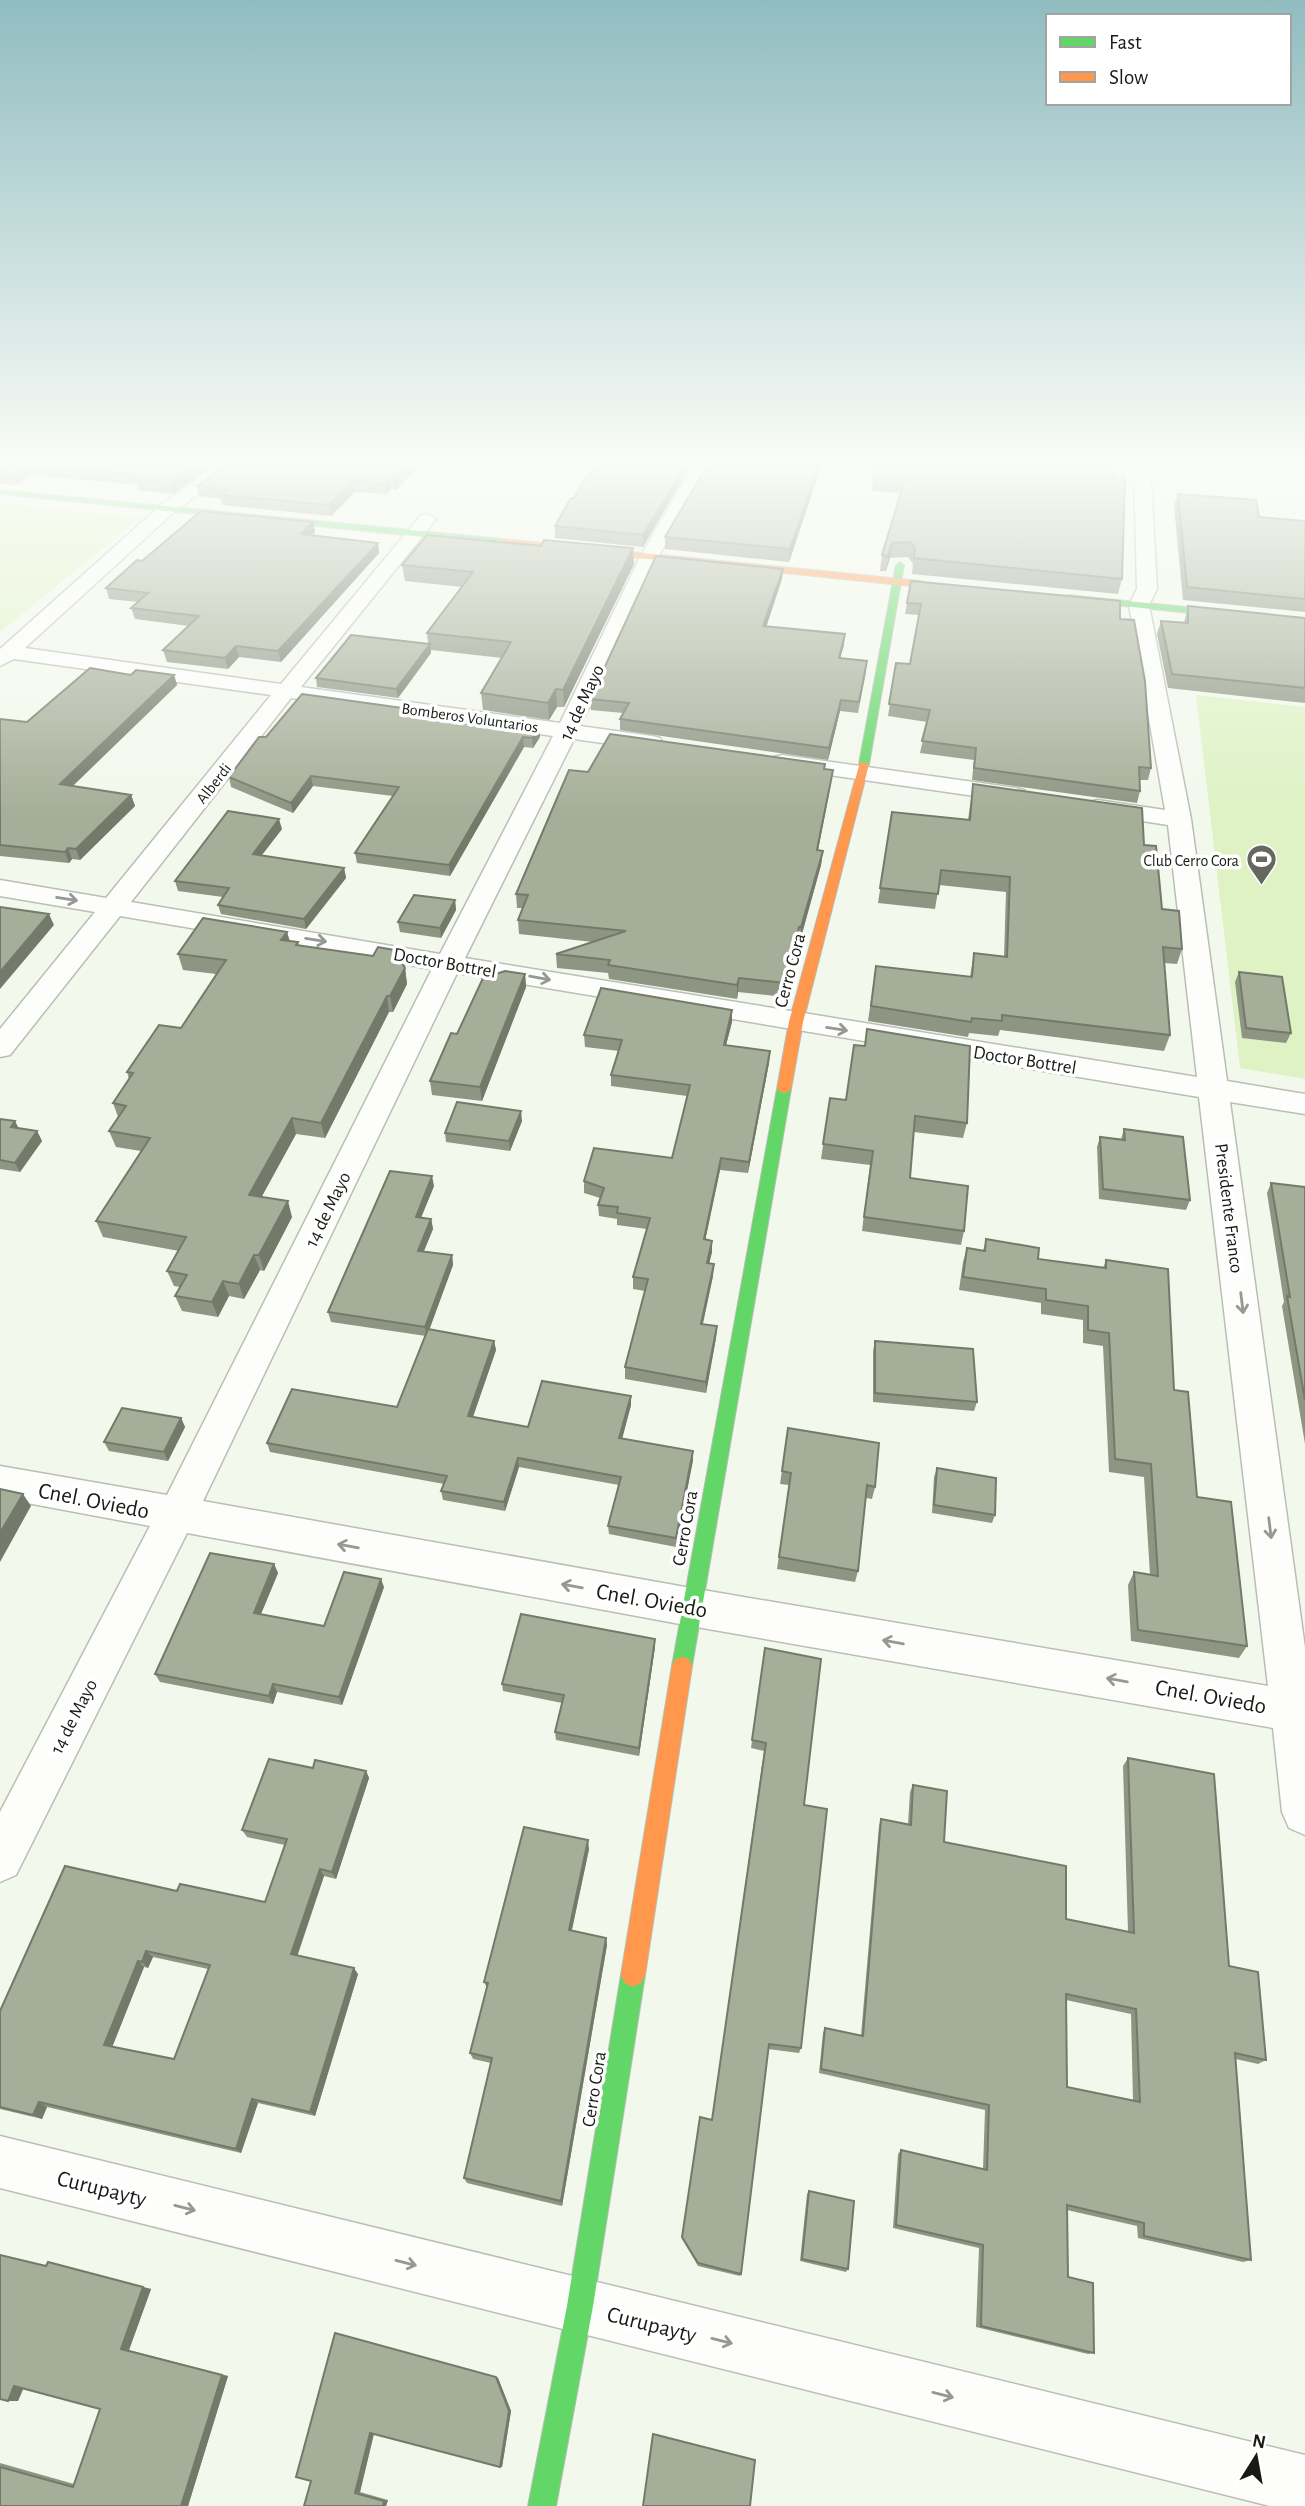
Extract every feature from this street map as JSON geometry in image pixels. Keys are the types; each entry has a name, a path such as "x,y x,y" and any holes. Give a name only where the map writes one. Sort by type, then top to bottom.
{"main road":[{"path":"897,581 937,585"},
{"name":"Cerro Cora","path":"542,2506 580,2306 691,1607 796,1022 862,774 897,581"},
{"path":"1045,596 1145,593 1305,622"}],"street":[{"path":"5,656 88,581"},
{"name":"Alberdi","path":"0,1048 377,581"},
{"name":"14 de Mayo","path":"0,1859 176,1516 449,962 567,731 639,581"},
{"name":"Presidente Franco","path":"1145,581 1180,819 1299,1712 1305,1812"},
{"name":"Bomberos Voluntarios","path":"5,656 286,691 674,746"},
{"path":"755,758 1041,799"},
{"path":"1069,803 1180,819"},
{"name":"Doctor Bottrel","path":"0,888 796,1022 1305,1104"},
{"name":"Cnel. Oviedo","path":"0,1482 176,1516 1299,1712"},
{"name":"Curupayty","path":"0,2162 1305,2485"}],"green space":[{"path":"0,581 63,581 0,632"},
{"name":"Club Cerro Cora","path":"1196,695 1305,707 1305,1079 1240,1068"}],"building":[{"path":"114,581 343,581 278,651 236,646 225,658 163,650 199,616 131,608 148,593 106,588"},
{"path":"466,581 617,581 563,690 556,689 548,703 481,693 511,642 427,633"},
{"path":"644,581 779,581 763,626 845,634 839,658 867,661 859,702 841,700 829,748 620,719 629,703 590,699"},
{"path":"911,581 1120,601 1120,619 1134,620 1145,681 1151,768 1139,767 1140,791 974,768 976,748 922,741 930,710 889,704 896,663 910,664 921,604 907,603"},
{"path":"1186,581 1305,581 1305,599 1187,587"},
{"path":"1188,606 1305,618 1305,688 1172,674 1161,621 1188,623"},
{"path":"351,635 430,644 396,689 316,678"},
{"path":"90,668 131,675 136,670 174,675 60,784 131,795 76,849 68,848 65,852 0,845 0,719 27,722"},
{"path":"302,694 539,727 532,738 523,737 449,865 355,853 399,787 311,776 291,803 229,777 259,737 266,737"},
{"path":"610,734 825,764 824,769 833,770 817,850 823,851 799,927 786,983 739,978 737,985 608,965 610,960 556,954 626,931 518,920 528,895 516,894 569,770 588,772"},
{"path":"973,784 1142,808 1144,845 1156,846 1162,909 1179,911 1182,949 1163,947 1170,1035 1002,1015 1002,1021 972,1018 971,1022 871,1006 876,966 972,977 974,953 1007,957 1010,877 941,870 938,894 880,888 892,812 970,820"},
{"path":"228,811 279,819 253,854 344,868 304,919 218,905 229,888 175,881"},
{"path":"414,895 455,900 440,928 398,922"},
{"path":"0,907 49,914 0,972"},
{"path":"203,918 287,932 281,940 298,942 296,945 373,956 378,947 394,950 405,968 390,996 387,996 321,1123 292,1118 249,1195 288,1201 259,1255 254,1255 239,1284 223,1281 212,1302 175,1296 187,1275 167,1271 186,1237 96,1221 150,1138 109,1131 126,1106 113,1103 133,1073 127,1072 159,1025 181,1028 226,960 178,954"},
{"path":"505,971 525,974 480,1087 430,1081 451,1033 457,1034 483,978"},
{"path":"1239,972 1282,977 1291,1033 1246,1028"},
{"path":"601,988 732,1010 724,1045 770,1051 749,1162 721,1158 704,1239 712,1241 707,1263 714,1264 701,1324 717,1326 706,1382 625,1367 648,1279 633,1277 650,1218 617,1213 618,1207 598,1205 604,1188 584,1181 594,1148 672,1158 690,1085 611,1075 622,1040 584,1035"},
{"path":"867,1029 970,1046 967,1123 915,1116 910,1178 968,1186 964,1231 864,1217 873,1151 823,1144 830,1098 846,1100 854,1045 865,1046"},
{"path":"457,1102 521,1111 509,1141 445,1133"},
{"path":"0,1119 15,1121 11,1127 37,1131 15,1163 0,1160"},
{"path":"1124,1129 1183,1137 1190,1200 1103,1189 1100,1137 1125,1140"},
{"path":"390,1171 432,1176 416,1217 431,1219 418,1251 452,1255 425,1327 328,1312"},
{"path":"1271,1183 1305,1187 1305,1400 1287,1296 1290,1297"},
{"path":"986,1239 1039,1248 1038,1259 1106,1268 1106,1260 1168,1269 1174,1390 1188,1392 1197,1497 1231,1502 1247,1646 1138,1630 1134,1572 1158,1576 1151,1464 1115,1459 1109,1333 1088,1330 1088,1306 1046,1300 1046,1289 963,1277 967,1248 985,1251"},
{"path":"428,1329 494,1341 468,1416 528,1427 542,1381 631,1396 619,1438 693,1451 676,1538 608,1526 621,1477 518,1458 504,1502 441,1491 447,1476 267,1443 292,1389 397,1407"},
{"path":"875,1341 973,1349 977,1402 875,1393"},
{"path":"122,1408 181,1418 164,1452 104,1442"},
{"path":"788,1428 879,1443 875,1487 867,1485 858,1571 779,1557 791,1473 782,1471"},
{"path":"937,1468 996,1478 995,1515 934,1505"},
{"path":"0,1489 23,1494 0,1533"},
{"path":"210,1553 274,1564 254,1613 324,1626 344,1572 381,1579 339,1697 273,1684 269,1696 155,1674"},
{"path":"521,1614 655,1639 639,1748 555,1732 564,1695 502,1684"},
{"path":"765,1648 821,1659 804,1805 827,1809 801,2048 769,2044 741,2274 698,2263 682,2237 700,2117 712,2120 766,1743 752,1740"},
{"path":"1128,1758 1214,1774 1229,1966 1258,1972 1266,2060 1235,2053 1251,2260 1144,2236 1144,2223 1067,2205 1068,2277 1093,2283 1094,2353 981,2326 983,2245 896,2225 901,2150 987,2170 989,2105 821,2069 825,2028 863,2036 881,1819 911,1825 913,1785 947,1791 944,1842 1066,1866 1066,1919 1134,1933","holes":["1066,1994 1136,2009 1140,2102 1067,2087"]},
{"path":"269,1759 313,1768 315,1760 366,1771 332,1872 320,1869 291,1954 354,1968 310,2112 252,2099 236,2149 39,2102 33,2115 0,2107 0,2011 65,1866 177,1891 180,1884 265,1902 287,1839 242,1830","holes":["146,1951 210,1965 174,2059 104,2045 138,1961 142,1962"]},
{"path":"524,1827 588,1840 569,1930 606,1938 561,2201 464,2178 492,2058 470,2053 488,1983 484,1982"},
{"path":"809,2191 854,2201 848,2269 802,2259"},
{"path":"0,2255 46,2266 48,2262 143,2287 121,2349 222,2375 181,2506 0,2506 0,2467 73,2487 100,2409 14,2386 8,2401 0,2399"},
{"path":"335,2333 496,2377 509,2411 500,2467 370,2433 355,2493 384,2501 383,2506 304,2506 311,2481 296,2477"},
{"path":"653,2434 755,2460 750,2506 643,2506"}],"traffic: fast":[{"path":"864,764 897,581"},
{"path":"1068,598 1305,622"},
{"path":"682,1666 784,1089"},
{"path":"542,2506 580,2306 633,1975"}],"traffic: slow":[{"path":"891,581 921,584"},
{"path":"784,1089 796,1022 864,764"},
{"path":"633,1975 682,1666"}],"place":[{"name":"Club Cerro Cora","path":"1262,887"}]}
